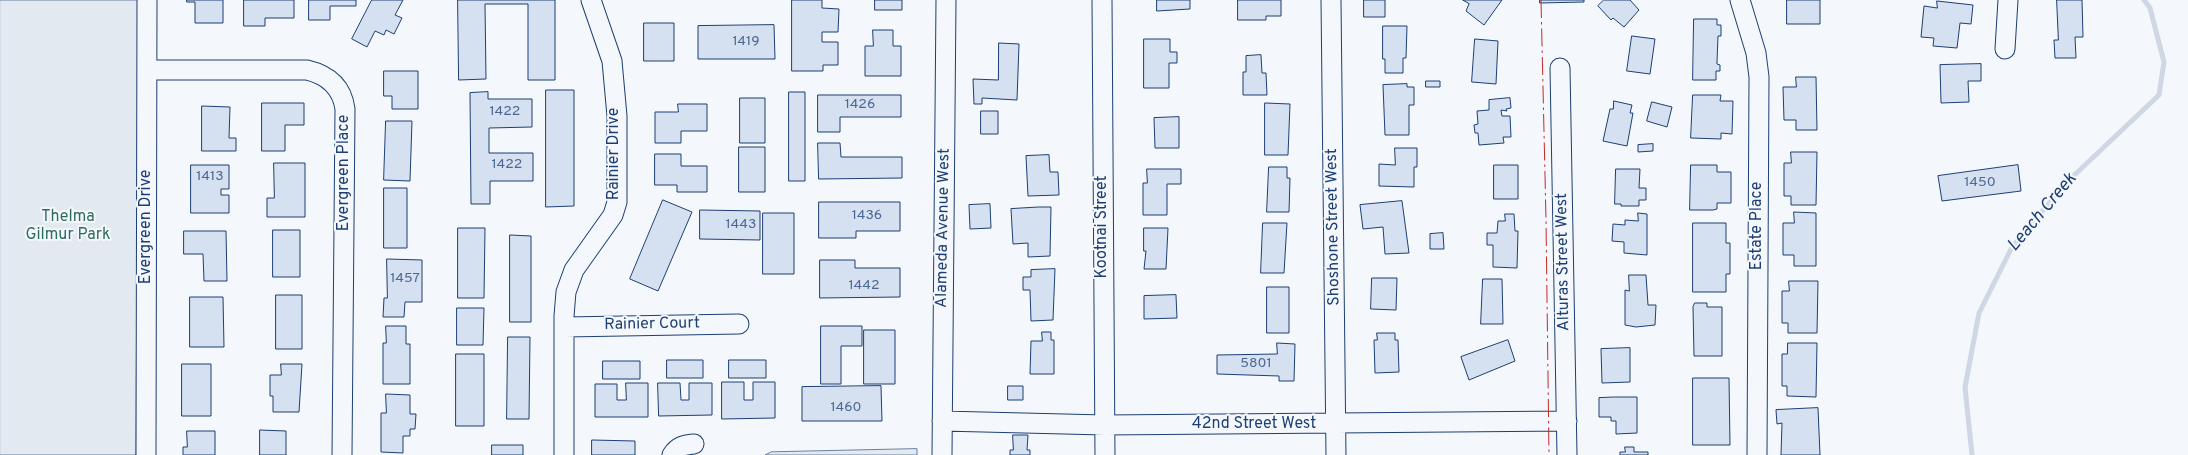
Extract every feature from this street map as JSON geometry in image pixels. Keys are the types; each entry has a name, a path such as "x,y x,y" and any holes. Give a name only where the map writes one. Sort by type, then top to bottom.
{"street":[{"name":"Evergreen Drive","path":"146,455 147,0"},
{"name":"Rainier Drive","path":"564,455 564,305 569,282 574,270 610,220 617,202 617,116 612,61 591,0"},
{"name":"Alameda Avenue West","path":"942,455 946,0"},
{"name":"Kootnai Street","path":"1102,0 1105,455"},
{"name":"Shoshone Street West","path":"1331,0 1336,455"},
{"name":"Estate Place","path":"1740,0 1756,53 1759,78 1756,455"},
{"path":"2005,49 2008,0"},
{"name":"Alturas Street West","path":"1560,68 1567,455"},
{"name":"Evergreen Place","path":"148,70 307,70 326,77 340,92 345,109 342,455"},
{"name":"Rainier Court","path":"565,327 739,324"},
{"name":"42nd Street West","path":"942,422 1105,425 1566,421"},
{"path":"672,455 677,448 683,445 694,444"}],"green space":[{"name":"Thelma Gilmur Park","path":"0,0 138,0 136,455 0,455"},
{"path":"917,449 917,455 765,455 771,452"}],"building":[{"path":"187,0 223,0 223,23 195,23 195,2 187,2"},
{"path":"244,0 294,0 294,18 265,18 265,26 244,26"},
{"path":"309,0 356,0 356,6 330,6 330,20 309,20"},
{"path":"372,0 403,0 395,15 402,18 394,34 386,30 384,35 375,31 367,47 352,39"},
{"path":"458,0 555,0 555,80 528,80 528,4 485,4 486,79 459,80"},
{"path":"792,0 822,0 822,8 839,9 838,32 822,32 822,42 838,42 838,65 823,65 823,71 792,71"},
{"path":"875,0 902,0 902,10 875,10"},
{"path":"1157,0 1190,0 1190,9 1157,11"},
{"path":"1238,0 1281,0 1281,16 1266,16 1266,20 1238,20"},
{"path":"1364,0 1385,0 1385,17 1364,17"},
{"path":"1463,0 1502,0 1484,25 1466,11 1469,4"},
{"path":"1540,0 1584,0 1584,2 1540,3"},
{"path":"1604,0 1630,0 1639,10 1624,27 1613,18 1611,20 1598,6"},
{"path":"1787,0 1820,0 1820,24 1787,24"},
{"path":"2057,0 2082,0 2083,37 2075,37 2076,58 2055,58 2054,40 2058,40"},
{"path":"1937,1 1973,5 1971,24 1960,23 1957,48 1933,46 1934,38 1921,37 1924,6 1937,8"},
{"path":"1694,19 1717,19 1717,25 1721,25 1721,36 1718,36 1717,62 1720,65 1720,71 1716,71 1716,80 1693,80"},
{"path":"644,23 674,23 674,61 644,61"},
{"path":"774,25 775,59 698,59 698,26"},
{"path":"1383,26 1407,26 1406,58 1403,58 1403,73 1385,73"},
{"path":"873,30 893,30 893,46 901,46 901,76 865,76 865,46 873,46"},
{"path":"1632,36 1655,39 1650,74 1627,71"},
{"path":"1144,39 1170,39 1170,52 1177,52 1177,63 1169,63 1169,88 1144,88"},
{"path":"1475,39 1498,41 1496,84 1472,82"},
{"path":"999,43 1019,44 1017,100 982,98 982,104 974,104 973,79 998,80"},
{"path":"1261,55 1262,73 1266,73 1267,95 1243,95 1243,72 1246,72 1246,56"},
{"path":"1981,64 1981,81 1968,81 1969,102 1941,103 1940,65"},
{"path":"384,71 418,71 418,109 392,109 392,96 384,96"},
{"path":"1796,77 1816,77 1817,130 1796,130 1796,120 1784,120 1783,87 1796,87"},
{"path":"1426,81 1440,81 1440,87 1426,87"},
{"path":"1407,84 1407,87 1414,87 1414,105 1409,105 1409,135 1385,135 1383,85"},
{"path":"546,90 574,90 574,206 546,207"},
{"path":"488,92 488,99 532,99 532,127 489,128 489,153 533,153 533,181 490,181 490,204 471,204 470,93"},
{"path":"789,92 805,92 805,181 789,181"},
{"path":"818,95 901,95 901,117 840,117 840,132 818,132"},
{"path":"1693,95 1721,95 1720,101 1733,101 1732,134 1721,133 1721,139 1691,138"},
{"path":"740,98 765,98 765,143 740,143"},
{"path":"1510,98 1511,108 1506,109 1507,111 1501,110 1502,116 1510,116 1511,137 1503,137 1504,143 1479,145 1478,133 1475,133 1474,125 1478,124 1477,111 1489,110 1489,100"},
{"path":"1614,101 1632,105 1630,113 1633,113 1627,146 1603,141 1610,109 1613,109"},
{"path":"1652,102 1672,107 1667,127 1647,121"},
{"path":"262,103 304,103 304,125 285,125 285,151 262,151"},
{"path":"1265,103 1290,104 1288,155 1265,155"},
{"path":"678,104 707,104 707,131 681,131 681,143 655,143 655,112 678,112"},
{"path":"202,106 230,107 229,138 236,138 236,151 202,151"},
{"path":"981,111 998,111 998,134 981,134"},
{"path":"1179,117 1179,148 1155,148 1154,118"},
{"path":"386,121 412,121 410,181 384,180"},
{"path":"818,143 840,143 841,157 902,157 902,178 819,179"},
{"path":"1653,144 1653,151 1638,152 1638,145"},
{"path":"739,147 765,147 765,192 739,192"},
{"path":"1395,148 1417,148 1417,167 1414,167 1414,187 1379,186 1379,164 1395,165"},
{"path":"1791,152 1817,152 1816,205 1791,205 1791,196 1784,196 1784,163 1791,163"},
{"path":"655,154 681,154 681,166 707,166 707,192 677,192 677,185 655,185"},
{"path":"1049,155 1050,172 1058,172 1059,195 1028,196 1026,156"},
{"path":"274,163 305,163 305,217 267,217 267,198 274,198"},
{"path":"191,165 229,165 229,189 221,189 221,195 229,195 229,213 191,213"},
{"path":"1494,165 1518,165 1518,199 1494,199"},
{"path":"1691,165 1717,165 1717,172 1731,172 1731,203 1717,203 1717,209 1713,210 1690,210"},
{"path":"2018,165 2021,191 1942,201 1938,176"},
{"path":"1269,167 1287,167 1287,178 1290,178 1289,212 1267,212"},
{"path":"1147,169 1181,169 1181,184 1167,184 1167,215 1143,215 1143,183 1147,183"},
{"path":"1616,169 1640,169 1639,188 1646,188 1646,200 1639,200 1639,206 1615,204"},
{"path":"384,188 407,188 407,248 384,248"},
{"path":"663,200 692,212 658,291 630,279"},
{"path":"1402,201 1409,253 1385,254 1383,227 1363,229 1360,205"},
{"path":"819,202 900,202 900,231 856,231 856,238 819,238"},
{"path":"990,204 991,228 970,229 969,205"},
{"path":"1051,207 1050,256 1028,257 1028,243 1013,244 1011,209"},
{"path":"700,210 760,211 760,240 700,239"},
{"path":"1794,212 1816,213 1816,266 1794,266 1794,255 1783,255 1783,223 1794,223"},
{"path":"763,213 794,213 794,274 763,274"},
{"path":"1638,213 1647,214 1647,255 1624,253 1624,242 1612,241 1613,224 1625,225 1625,220 1638,221"},
{"path":"1505,214 1514,214 1515,231 1518,231 1517,268 1493,267 1493,245 1487,245 1487,233 1497,233 1498,221 1505,221"},
{"path":"1263,223 1287,223 1284,273 1261,273"},
{"path":"1693,223 1726,223 1726,243 1730,243 1730,274 1726,274 1726,292 1693,292"},
{"path":"458,228 485,228 484,298 458,298"},
{"path":"1144,228 1168,228 1166,269 1144,269 1146,251 1144,251"},
{"path":"273,230 300,230 300,277 273,277"},
{"path":"184,231 226,231 227,281 204,281 203,254 184,254"},
{"path":"1443,233 1444,249 1430,249 1430,234"},
{"path":"510,235 531,236 531,322 510,322"},
{"path":"387,259 422,260 422,302 405,302 404,317 383,317 384,298 387,298"},
{"path":"820,260 855,260 855,268 900,268 900,297 820,298"},
{"path":"1055,269 1053,320 1031,321 1030,290 1023,290 1023,277 1031,277 1031,270"},
{"path":"1629,275 1646,275 1648,305 1656,305 1655,325 1636,327 1625,325 1625,290 1629,291"},
{"path":"1372,278 1397,278 1396,310 1371,309"},
{"path":"1483,279 1502,279 1503,324 1481,324"},
{"path":"1789,281 1818,281 1817,333 1788,333 1788,323 1782,323 1782,291 1789,291"},
{"path":"1267,287 1289,287 1289,333 1267,333"},
{"path":"276,295 302,295 302,349 276,349"},
{"path":"1176,295 1177,318 1144,319 1144,296"},
{"path":"190,297 223,297 224,347 190,347"},
{"path":"1695,303 1707,303 1707,307 1722,307 1722,356 1694,356 1693,307"},
{"path":"457,308 484,308 483,345 457,345"},
{"path":"386,326 406,326 406,344 410,344 410,384 383,384 383,343 386,343"},
{"path":"821,326 862,326 862,346 841,346 841,384 821,384"},
{"path":"864,330 895,330 895,384 864,384"},
{"path":"1042,332 1051,332 1051,340 1054,340 1054,374 1030,374 1031,341 1042,341"},
{"path":"1377,333 1395,333 1395,340 1398,340 1399,372 1375,373 1374,340 1377,340"},
{"path":"508,337 530,337 529,419 507,419"},
{"path":"1508,340 1515,361 1469,380 1461,357"},
{"path":"1277,343 1295,344 1294,381 1279,381 1279,376 1217,374 1217,355 1277,354"},
{"path":"1788,343 1817,343 1816,397 1787,396 1787,386 1782,386 1782,354 1787,354"},
{"path":"1630,348 1630,382 1602,383 1601,349"},
{"path":"456,354 484,354 484,426 456,426"},
{"path":"667,360 703,360 703,378 667,378"},
{"path":"729,360 766,360 766,378 729,378"},
{"path":"603,361 640,361 640,379 603,379"},
{"path":"182,364 211,364 211,416 182,416"},
{"path":"281,364 302,364 299,412 273,412 273,396 270,396 270,375 281,375"},
{"path":"1693,378 1729,378 1730,445 1693,445"},
{"path":"722,382 744,382 744,400 753,400 753,382 775,382 775,418 722,419"},
{"path":"626,383 648,383 648,417 595,417 595,384 617,384 617,400 626,400"},
{"path":"658,383 680,383 681,400 689,400 689,383 712,383 712,415 659,416"},
{"path":"881,386 882,421 802,421 802,387"},
{"path":"1008,386 1023,386 1023,400 1008,400"},
{"path":"386,394 410,395 410,414 416,414 415,429 410,429 410,436 403,436 403,453 381,452 381,413 386,413"},
{"path":"1637,397 1637,433 1616,434 1616,421 1611,421 1611,417 1599,417 1599,398"},
{"path":"1818,408 1820,455 1781,455 1782,423 1777,424 1776,410"},
{"path":"260,430 286,431 286,455 260,455"},
{"path":"187,431 215,431 215,455 183,455 183,447 187,447"},
{"path":"1013,435 1028,435 1027,450 1030,450 1030,455 1010,455 1010,450 1013,450"},
{"path":"592,440 635,441 635,455 592,455"},
{"path":"492,445 523,445 523,455 492,455"},
{"path":"1625,447 1634,447 1634,452 1648,452 1648,455 1620,455 1620,452 1625,452"}],"waterway":[{"name":"Leach Creek","path":"1972,455 1965,387 1979,313 2012,247 2066,183 2159,95 2164,62 2150,8 2144,0"}],"power":[{"path":"1541,0 1549,455"}]}
